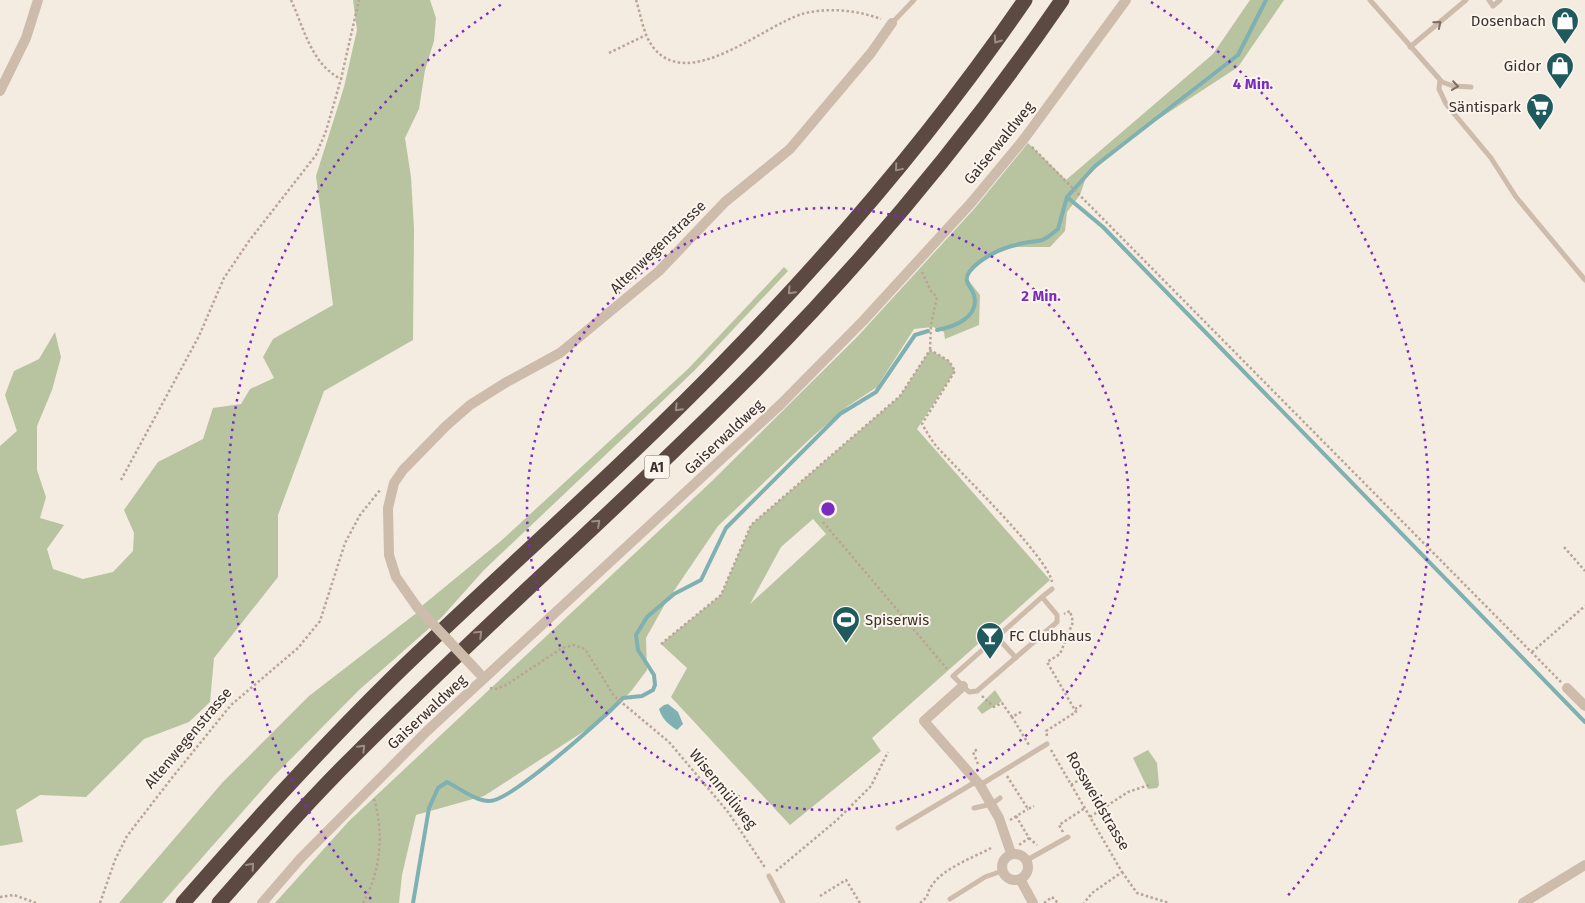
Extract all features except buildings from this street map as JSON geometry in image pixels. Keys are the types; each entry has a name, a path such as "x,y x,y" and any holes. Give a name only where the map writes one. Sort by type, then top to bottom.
{"highway":[{"name":"A1","path":"183,903 274,799 408,662 666,420 785,297 909,154 1025,0"},
{"name":"A1","path":"219,903 363,747 481,632 670,455 793,332 838,284 928,178 1004,80 1062,0"}],"street":[{"path":"0,91 26,38 38,0"},
{"name":"Gaiserwaldweg","path":"262,903 368,789 482,678 780,405 863,321 971,203 1024,139 1126,0"},
{"name":"Altenwegenstrasse","path":"482,678 417,607 396,577 389,556 388,508 394,483 417,455 459,414 505,383 560,353 659,271 725,202 790,149 871,53 892,23"},
{"path":"963,686 924,721 982,782 996,801 1011,852"},
{"path":"1567,688 1585,706"},
{"path":"1011,852 1020,854 1027,860 1028,869 1020,879"},
{"path":"1011,852 1004,858 1002,871 1008,878 1020,879"},
{"path":"1523,903 1585,866"},
{"path":"1020,879 1033,903"}],"lane":[{"name":"Altenwegenstrasse","path":"892,23 914,0"},
{"path":"1370,0 1440,80 1453,86 1471,88"},
{"path":"1410,47 1466,0"},
{"path":"1489,0 1493,6 1500,0"},
{"path":"1440,80 1439,89 1446,104 1491,158 1516,197 1585,280"},
{"path":"1042,597 1057,615 1058,619 977,691 969,692 952,676 1042,597 1052,589"},
{"path":"997,637 1016,658"},
{"name":"Rossweidstrasse","path":"898,828 1004,771 1048,744"},
{"path":"974,808 996,801"},
{"path":"1027,860 1068,837"},
{"path":"950,899 985,877 1002,871"},
{"path":"769,876 783,903"}],"path":[{"path":"291,0 318,62 328,73 340,79"},
{"path":"121,480 198,336 224,278 249,241 316,154 326,131 359,0"},
{"path":"636,0 646,35 653,48 663,56 676,62 694,63 734,48 781,22 803,14 831,10 847,11 872,15 892,23"},
{"path":"609,53 646,35"},
{"path":"1024,139 1567,688"},
{"path":"661,644 721,595 751,525 900,396 930,350 931,325 937,297 931,291 916,263"},
{"path":"930,350 949,361 955,371 922,424 935,444 1044,564 1052,579 1052,589"},
{"name":"Altenwegenstrasse","path":"100,903 115,860 127,836 171,779 231,705 298,648 313,631 324,611 345,543 360,515 380,490 394,483"},
{"path":"823,522 952,676"},
{"path":"1564,547 1585,571"},
{"path":"1532,652 1585,606"},
{"path":"1058,619 1070,611 1073,622 1060,654 1047,662 1075,709"},
{"name":"Wisenmüliweg","path":"482,678 490,688 496,689 562,648 574,645 585,649 614,696 669,742 728,812 753,847 769,876"},
{"path":"986,699 994,708 1002,703 1034,752"},
{"path":"1048,744 1046,731 1076,712 1075,709 1082,705"},
{"path":"1012,717 1021,712"},
{"name":"Rossweidstrasse","path":"1048,744 1122,872 1092,893 1084,903"},
{"path":"978,749 973,752 973,756 982,782"},
{"path":"769,876 837,820 871,786 888,752"},
{"path":"1004,771 1028,809"},
{"path":"1071,785 1085,776"},
{"path":"1090,817 1128,792 1149,785"},
{"path":"363,903 374,878 380,849 380,820 372,793 368,789"},
{"path":"1002,824 1034,806"},
{"path":"1063,832 1059,825 1085,808"},
{"path":"1011,852 1030,838 1016,816"},
{"path":"920,903 927,897 928,888 937,877 991,848"},
{"path":"1122,872 1137,893 1170,903"},
{"path":"820,896 846,880 860,903"},
{"path":"0,897 14,895 36,903"},
{"path":"1044,903 1052,897 1058,903"}],"green space":[{"path":"353,0 430,0 436,18 434,41 425,70 419,109 405,138 411,177 414,229 413,340 324,391 278,515 278,577 214,658 210,702 189,722 144,739 86,797 40,795 16,810 23,842 0,846 0,446 17,431 5,395 14,371 39,359 55,332 61,357 52,390 37,426 37,470 46,497 40,518 64,525 47,549 53,569 83,579 113,572 133,551 134,533 124,510 158,462 203,439 213,408 241,404 250,389 274,378 263,357 273,339 333,305 316,176 344,87 357,30"},
{"path":"1250,0 1284,0 1238,67 1134,135 1086,177 1080,195 1067,212 1065,231 1050,247 1008,247 982,262 966,277 980,295 979,325 945,339 944,332 933,327 914,329 877,387 848,406 812,437 718,526 665,604 646,638 647,670 609,715 484,796 416,815 402,875 399,903 275,903 349,821 711,482 857,337 974,209 1028,143 1066,180 1213,54"},
{"path":"784,267 788,271 694,371 484,570 441,618 359,690 275,775 162,903 119,903 222,783 309,696 423,608 423,605 502,540 689,368"},
{"name":"Spiserwis","path":"930,350 949,361 955,371 917,429 1050,580 872,738 881,751 790,825 671,697 687,668 661,644 721,595 751,525 900,396","holes":["813,519 826,534 750,604 781,547"]},
{"path":"995,690 1002,701 982,714 977,708"},
{"path":"1148,750 1157,763 1159,785 1157,788 1148,789 1133,758"}],"water":[{"path":"668,704 678,712 683,724 677,730 666,721 659,709"}],"waterway":[{"path":"937,330 957,324 964,320 973,310 975,303 974,295 967,278 974,267 985,258 1004,249 1022,243 1042,240 1052,234 1058,229 1067,197 1095,166 1238,55 1266,0"},
{"path":"1067,197 1103,227 1585,722"},
{"path":"413,903 429,808 438,788 447,782 479,799 489,801 500,798 536,774 557,757 623,698 642,696 653,690 655,685 654,675 638,650 636,635 647,617 674,594 701,580 726,528 840,414 876,392 915,335 928,331"}],"place":[{"name":"Dosenbach","path":"1565,45"},
{"name":"Gidor","path":"1560,90"},
{"name":"Säntispark","path":"1540,131"},
{"name":"Spiserwis","path":"846,644"},
{"name":"FC Clubhaus","path":"990,660"}]}
